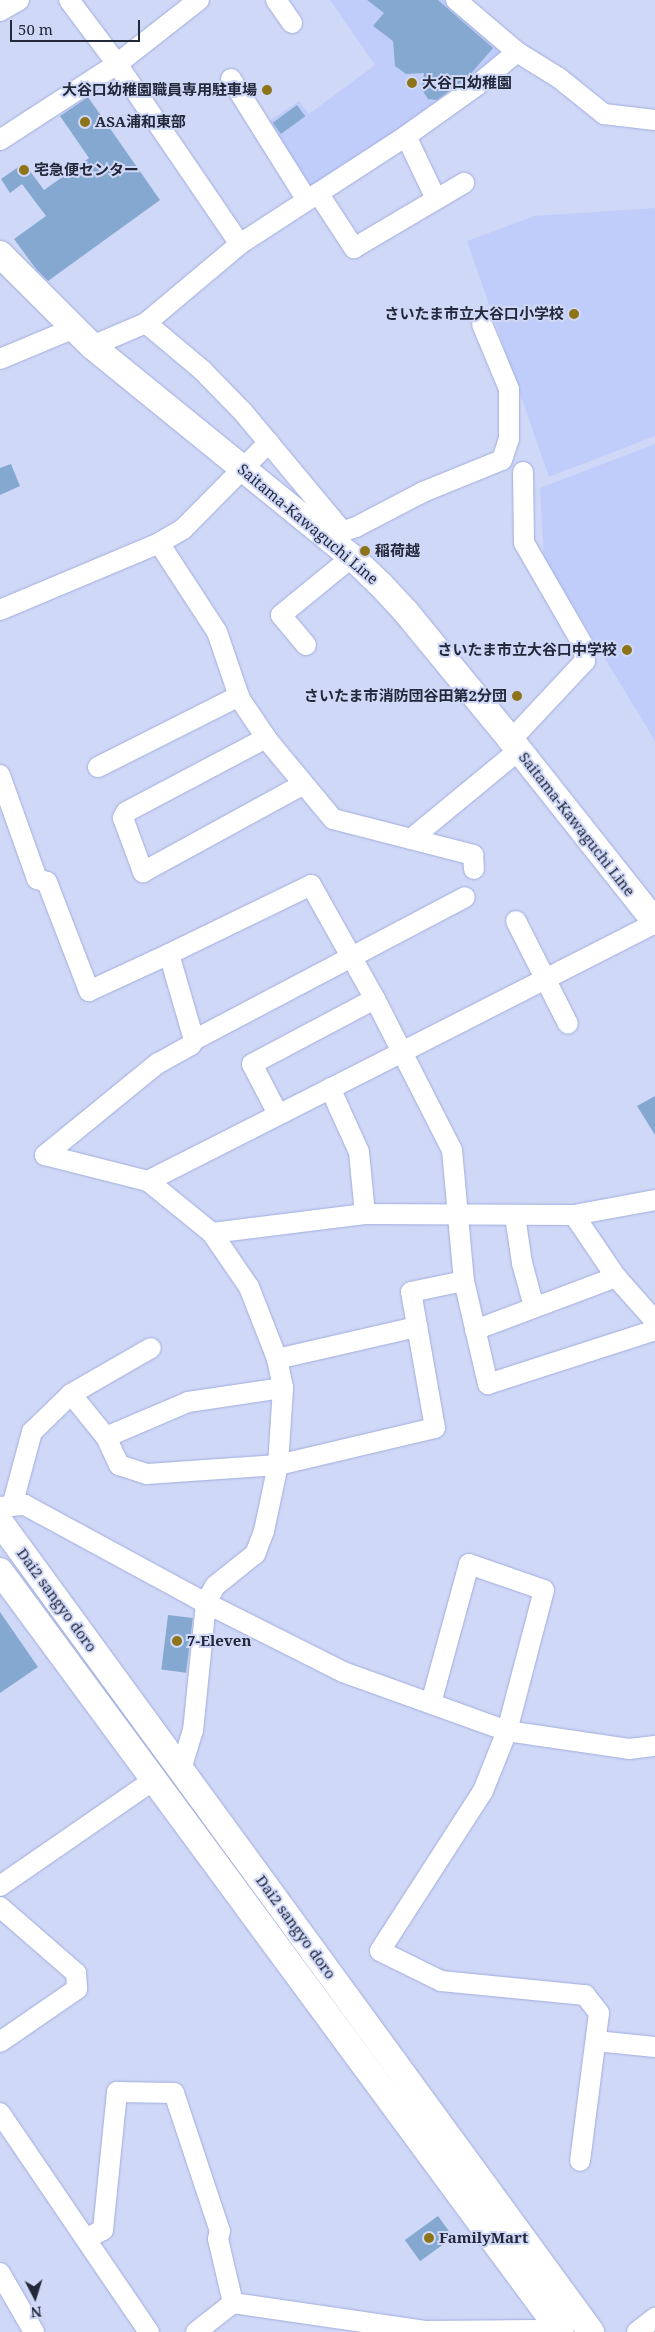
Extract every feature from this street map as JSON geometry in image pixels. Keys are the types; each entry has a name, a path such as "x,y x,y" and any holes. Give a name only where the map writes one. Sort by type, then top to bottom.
{"main road":[{"name":"Saitama-Kawaguchi Line","path":"0,254 92,346 242,469 335,535 352,558 406,612 515,745 655,922"},
{"name":"Dai2 sangyo doro","path":"4,1512 181,1769 591,2332"},
{"name":"Dai2 sangyo doro","path":"0,1571 155,1779 558,2329"}],"street":[{"path":"0,11 19,0"},
{"path":"69,0 117,64 240,244"},
{"path":"0,140 117,64 200,0"},
{"path":"276,0 292,23"},
{"path":"456,0 517,52 559,78 604,114 655,120"},
{"path":"92,346 146,323 240,244 406,136 476,86 517,52"},
{"path":"231,79 313,197 354,248 464,183"},
{"path":"406,136 436,199"},
{"path":"146,323 202,370 269,442 335,535 423,492 502,460 509,439 509,389 482,324"},
{"path":"0,359 72,328"},
{"path":"0,610 160,543 183,529 269,442"},
{"path":"411,839 515,745 585,661 583,645 524,543 523,472"},
{"path":"160,543 217,632 239,696 266,738 333,819 473,855 474,869"},
{"path":"306,645 281,615 352,558"},
{"path":"98,767 239,696"},
{"path":"266,738 126,812 123,818 143,872 304,784"},
{"path":"0,775 37,879 47,882 89,991 311,885 375,999 452,1150 464,1280 488,1384 655,1330"},
{"path":"181,1769 193,1730 206,1603 215,1586 255,1554 264,1531 278,1465 284,1388 277,1359 249,1287 212,1233 148,1181 45,1155 158,1063 191,1046 194,1040 353,958 465,897"},
{"path":"516,921 543,979 568,1024"},
{"path":"148,1181 655,922"},
{"path":"169,954 194,1040"},
{"path":"278,1114 252,1064 375,999"},
{"path":"330,1088 359,1152 365,1214"},
{"path":"212,1233 365,1214 574,1215 655,1200"},
{"path":"574,1215 616,1277 655,1321"},
{"path":"515,1216 522,1263 534,1307"},
{"path":"475,1330 616,1277"},
{"path":"71,1394 106,1437 120,1465 147,1474 278,1465 435,1428 411,1292 464,1280"},
{"path":"277,1359 417,1327"},
{"path":"4,1512 32,1432 71,1394 151,1348"},
{"path":"106,1437 188,1402 284,1388"},
{"path":"4,1512 25,1505 206,1603 343,1672 507,1731 629,1749 655,1746"},
{"path":"431,1703 469,1564 544,1590 507,1731 483,1791 380,1951 440,1981 585,1995 599,2012 580,2161"},
{"path":"0,1886 155,1779"},
{"path":"0,1907 76,1973 77,1988 0,2042"},
{"path":"596,2041 655,2047"},
{"path":"87,2238 103,2230 117,2092 174,2093 220,2231 218,2239 233,2303"},
{"path":"0,2114 87,2238 149,2332"},
{"path":"0,2273 34,2332"},
{"path":"196,2332 233,2303 425,2332 558,2329"},
{"path":"637,2332 655,2318"}],"shaded area":[{"name":"大谷口幼稚園","path":"330,0 444,0 511,53 309,192 266,123 299,101 309,114 375,65"},
{"name":"さいたま市立大谷口小学校","path":"655,208 655,436 549,477 467,241 534,216"},
{"name":"さいたま市立大谷口中学校","path":"655,444 655,741 544,558 540,488"}],"building":[{"path":"367,0 438,0 493,48 468,77 437,100 428,99 422,90 424,73 406,74 395,66 393,41 373,26 384,13"},
{"path":"88,97 160,200 48,281 36,269 14,239 46,216 22,184 10,193 1,179 24,163 44,190 89,158 60,116"},
{"path":"297,105 305,116 281,134 273,123"},
{"path":"11,464 20,486 0,495 0,468"},
{"path":"655,1096 655,1135 637,1106"},
{"path":"0,1612 38,1667 0,1693"},
{"path":"168,1615 193,1618 186,1673 161,1670"},
{"path":"438,2216 453,2237 420,2261 405,2240"}],"place":[{"name":"大谷口幼稚園","path":"412,83"},
{"name":"大谷口幼稚園職員専用駐車場","path":"267,90"},
{"name":"ASA浦和東部","path":"85,122"},
{"name":"宅急便センター","path":"24,170"},
{"name":"さいたま市立大谷口小学校","path":"574,314"},
{"name":"稲荷越","path":"365,551"},
{"name":"さいたま市立大谷口中学校","path":"627,650"},
{"name":"さいたま市消防団谷田第2分団","path":"517,696"},
{"name":"7-Eleven","path":"177,1641"},
{"name":"FamilyMart","path":"429,2238"}]}
